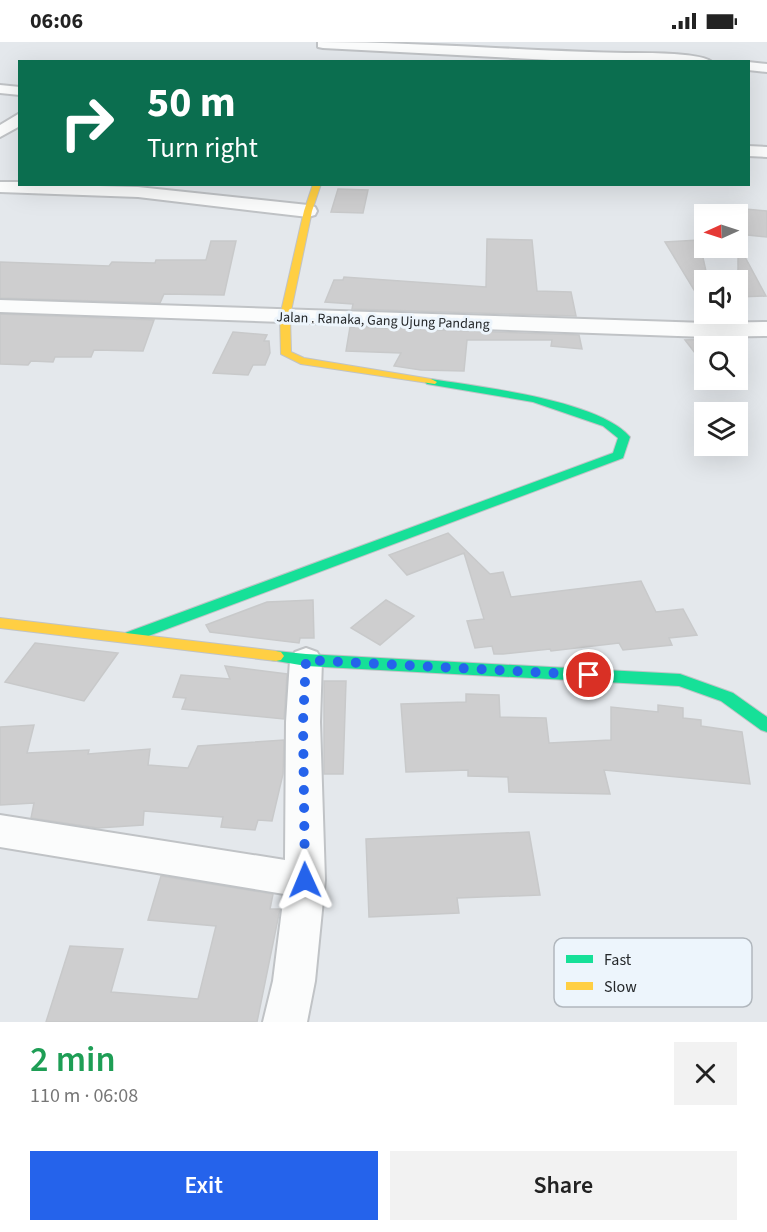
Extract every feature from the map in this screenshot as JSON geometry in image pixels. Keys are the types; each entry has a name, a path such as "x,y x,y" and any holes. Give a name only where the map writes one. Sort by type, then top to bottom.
{"street":[{"path":"321,60 323,43 541,56 688,60"},
{"path":"750,66 767,68"},
{"path":"0,89 18,91"},
{"path":"0,132 18,119"},
{"path":"750,151 767,152"},
{"path":"130,637 620,454 624,437 608,423 535,399 301,361 286,354 285,316 308,211 316,186"},
{"path":"0,187 138,192 308,211"},
{"name":"Jalan . Ranaka, Gang Ujung Pandang","path":"0,306 706,330 767,329"},
{"path":"0,623 306,660 680,680 727,697 767,726"},
{"path":"285,1022 294,981 305,880 303,722 306,660"},
{"path":"0,831 305,880"}],"building":[{"path":"338,189 368,190 363,213 331,212"},
{"path":"748,209 767,211 767,237 748,235"},
{"path":"487,239 532,240 537,291 571,292 576,316 352,309 353,304 325,302 334,280 343,280 344,277 486,287"},
{"path":"694,240 694,258 703,258 706,270 694,270 694,290 665,242"},
{"path":"211,241 236,241 224,295 164,294 160,303 0,298 0,262 109,266 112,262 155,263 156,260 206,260"},
{"path":"738,258 746,258 766,296 748,297 748,270 738,270"},
{"path":"0,314 154,320 143,351 94,350 91,357 55,357 53,362 31,361 28,365 0,364"},
{"path":"350,327 579,335 582,349 551,346 552,340 467,340 464,371 421,370 394,366 401,353 346,351"},
{"path":"233,332 267,335 264,341 269,341 270,353 265,365 253,365 248,375 213,373"},
{"path":"685,340 694,340 694,352"},
{"path":"448,533 490,574 503,572 511,597 641,581 656,612 683,609 697,635 669,638 672,645 623,650 619,643 503,654 494,654 492,646 475,648 467,621 484,619 464,553 407,575 389,555"},
{"path":"313,600 314,638 300,638 299,643 210,632 206,625 267,602"},
{"path":"386,600 414,616 380,645 351,628"},
{"path":"35,643 118,653 84,701 5,682"},
{"path":"225,666 287,674 284,719 182,709 186,698 173,697 181,675 230,679"},
{"path":"324,681 346,681 343,774 324,774"},
{"path":"466,694 499,695 500,717 546,718 549,743 611,740 611,707 658,712 658,705 683,708 683,718 701,720 701,726 742,732 750,784 604,770 610,794 509,792 508,777 468,776 468,770 406,772 401,704 466,702"},
{"path":"34,725 27,753 89,750 88,754 150,749 148,765 188,768 198,746 284,740 283,774 272,821 258,820 255,830 221,827 223,817 144,811 143,825 98,828 31,818 34,803 0,805 0,727"},
{"path":"529,832 540,895 457,898 459,913 369,917 366,839"},
{"path":"161,876 273,894 270,909 280,909 257,1022 46,1022 70,946 123,949 111,992 198,999 216,926 148,920"}],"traffic: fast":[{"path":"130,637 619,455 624,437 607,423 535,399 431,382"},
{"path":"276,656 306,660 680,680 727,697 767,726"}],"traffic: slow":[{"path":"316,186 308,211 285,316 286,354 301,361 431,382"},
{"path":"0,623 276,656"}],"route":[{"path":"305,880 303,722 306,660 589,675"}]}
